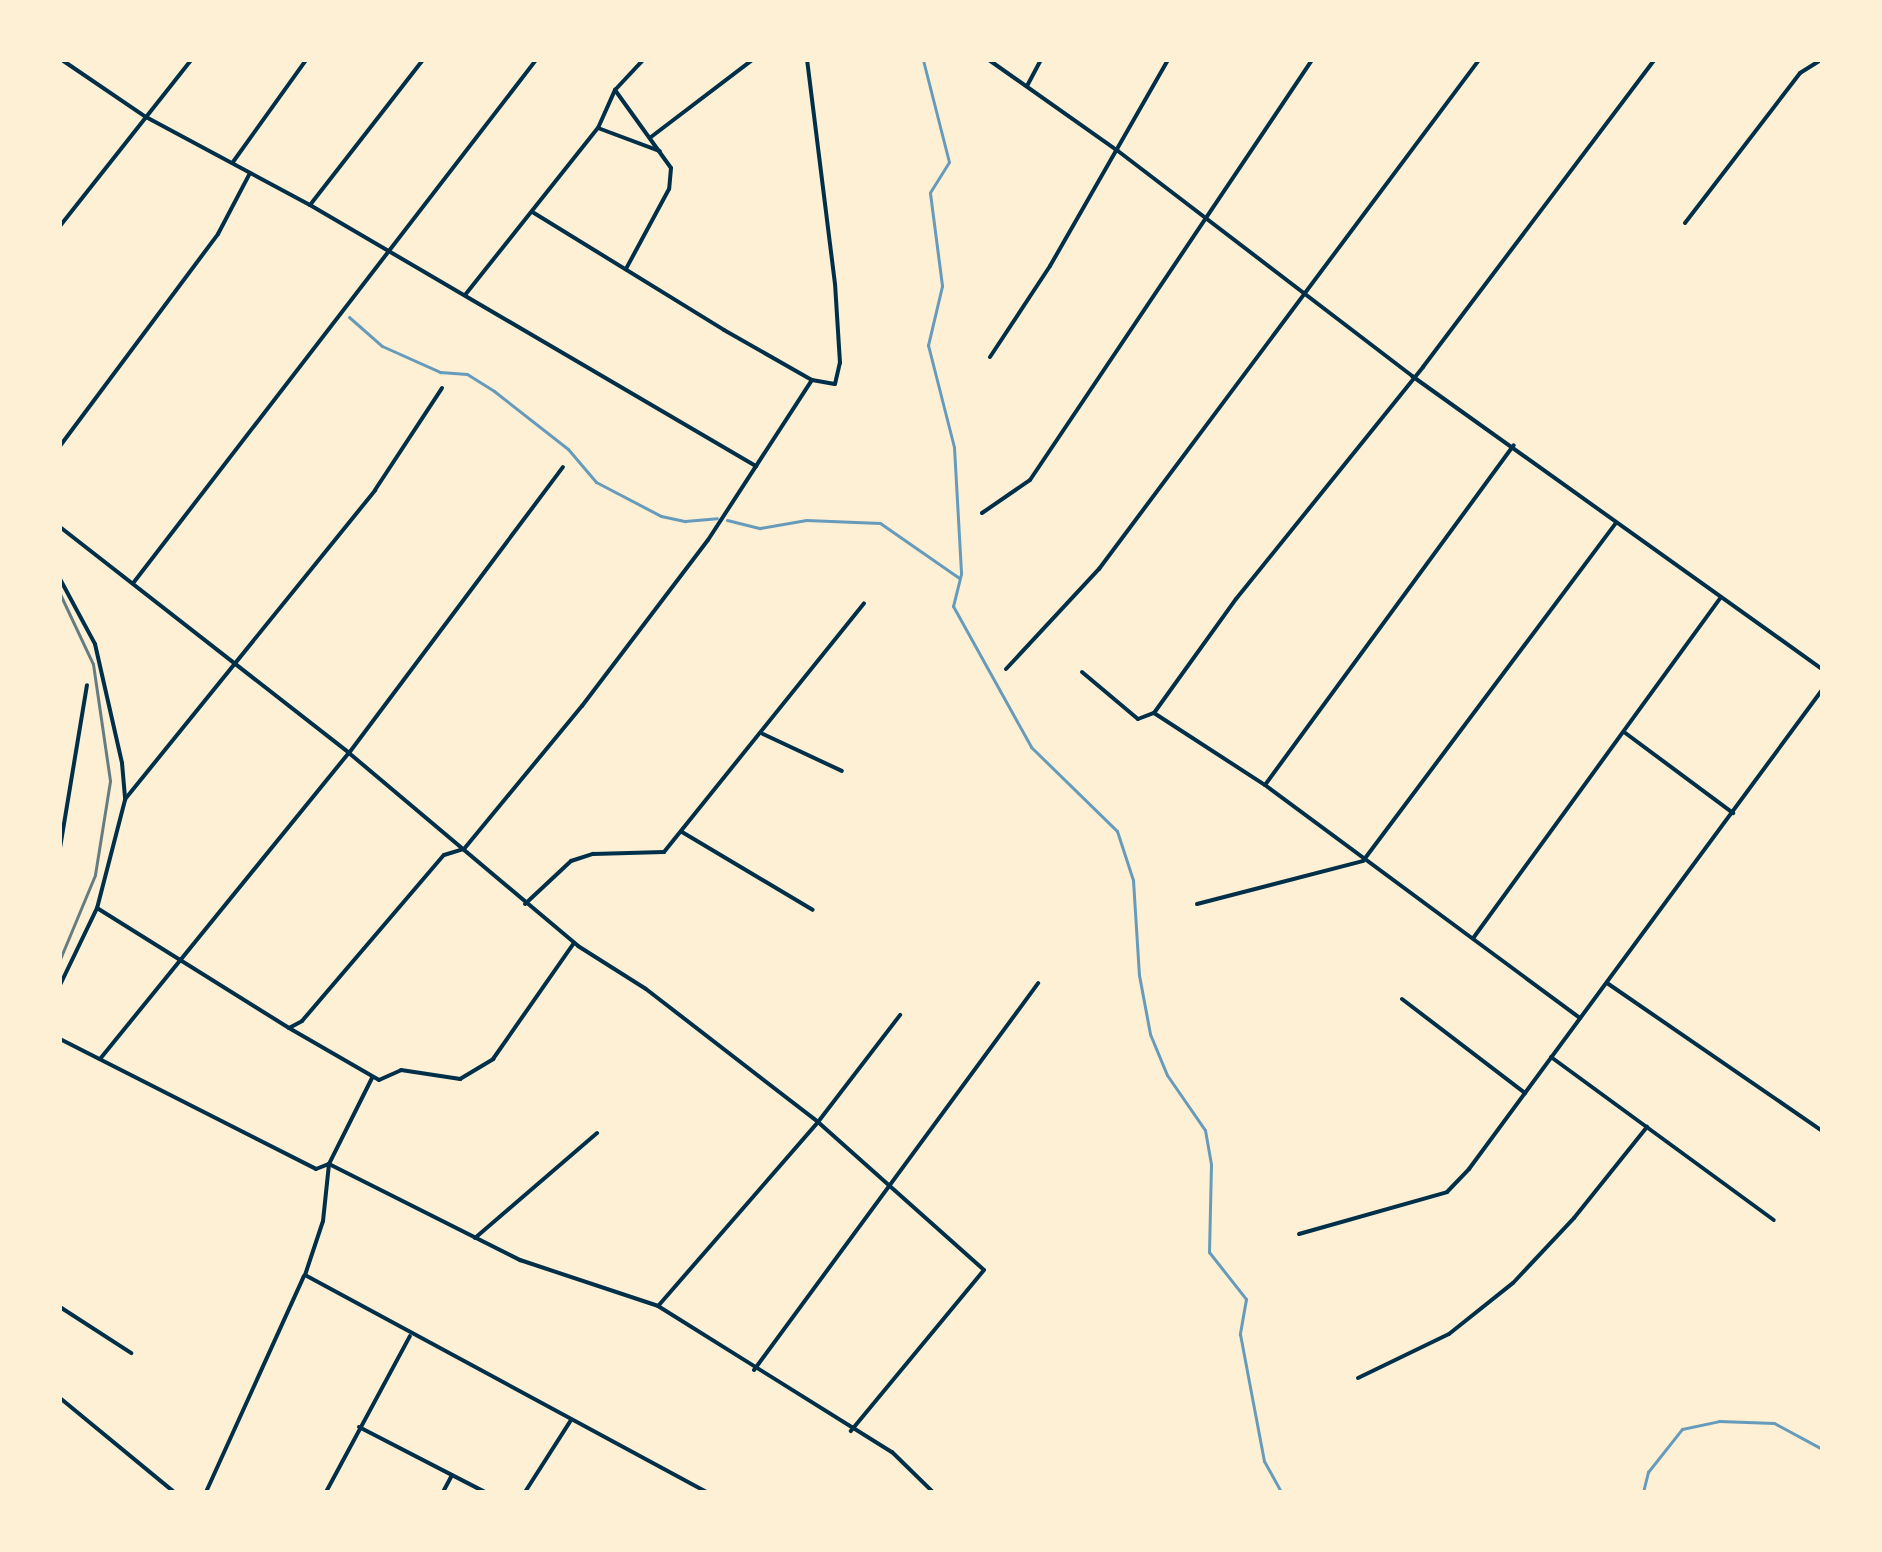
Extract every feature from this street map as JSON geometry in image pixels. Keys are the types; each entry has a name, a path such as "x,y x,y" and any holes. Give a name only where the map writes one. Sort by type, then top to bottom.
{"street":[{"path":"60,226 191,60"},
{"path":"232,163 306,60"},
{"path":"310,205 423,60"},
{"path":"134,582 385,250 536,60"},
{"path":"465,295 534,213 598,128 615,90 643,60"},
{"path":"651,137 752,60"},
{"path":"534,213 812,380 835,384 840,363 807,60"},
{"path":"989,60 1118,151 1412,376 1514,445 1721,599 1822,669"},
{"path":"1027,86 1041,60"},
{"path":"990,357 1118,151 1168,60"},
{"path":"982,513 1030,480 1312,60"},
{"path":"1006,669 1099,569 1479,60"},
{"path":"1082,672 1138,719 1154,713 1236,599 1412,376 1654,60"},
{"path":"1685,223 1800,73 1821,60"},
{"path":"67,61 146,117 310,205 756,466"},
{"path":"615,90 662,151 671,168 669,189 626,269"},
{"path":"598,128 662,151"},
{"path":"60,446 218,234 250,173"},
{"path":"289,1028 302,1021 444,855 464,849 651,620 812,380"},
{"path":"125,800 239,664 375,490 442,388"},
{"path":"1265,785 1514,445"},
{"path":"100,1059 178,959 349,753 563,467"},
{"path":"1197,904 1363,861 1617,522"},
{"path":"60,527 349,753 574,943 646,989 818,1122 984,1270 851,1431"},
{"path":"60,579 95,644 115,723 125,800 97,908 60,985"},
{"path":"1474,937 1721,599"},
{"path":"525,904 571,861 593,854 664,852 763,734 864,603"},
{"path":"60,848 87,685"},
{"path":"1299,1234 1447,1192 1525,1093 1822,690"},
{"path":"1154,713 1265,785 1363,861 1474,937 1580,1018"},
{"path":"1624,732 1733,813"},
{"path":"763,734 842,771"},
{"path":"682,832 813,910"},
{"path":"97,908 372,1078 401,1070 460,1079 493,1059 574,943"},
{"path":"754,1370 891,1188 1038,983"},
{"path":"1607,983 1822,1131"},
{"path":"1402,999 1525,1093"},
{"path":"658,1306 818,1122 900,1015"},
{"path":"60,1039 316,1169 329,1164 520,1260 658,1306 851,1431 892,1452 933,1492"},
{"path":"1551,1057 1774,1220"},
{"path":"206,1492 305,1275 323,1221 329,1164 372,1078"},
{"path":"1358,1378 1449,1334 1513,1283 1574,1218 1647,1127"},
{"path":"475,1238 597,1133"},
{"path":"305,1275 410,1335 707,1492"},
{"path":"60,1307 131,1353"},
{"path":"326,1492 410,1335"},
{"path":"60,1398 174,1492"},
{"path":"525,1492 572,1419"},
{"path":"359,1426 485,1492"},
{"path":"443,1492 452,1475"}],"waterway":[{"path":"923,60 949,162 930,193 942,286 928,345 954,447 961,574 953,606 1031,747 1117,831 1133,880 1139,975 1150,1034 1167,1075 1205,1130 1211,1164 1209,1252 1246,1299 1240,1334 1264,1461 1281,1492"},
{"path":"349,317 382,346 440,372 467,374 494,391 568,449 596,482 661,516 685,521 717,518"},
{"path":"727,520 760,528 806,520 880,523 959,578"},
{"path":"1643,1492 1648,1472 1682,1429 1719,1421 1774,1423 1822,1449"}],"railway":[{"path":"60,594 93,664 110,781 95,875 60,959"}]}
